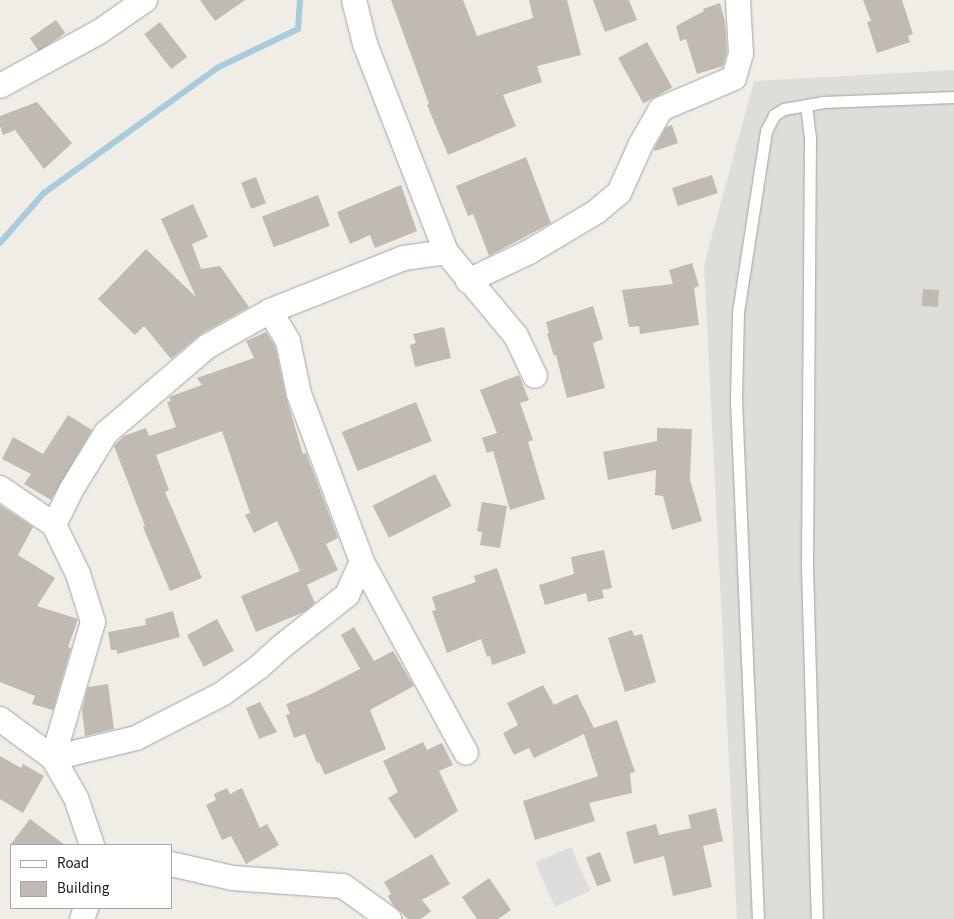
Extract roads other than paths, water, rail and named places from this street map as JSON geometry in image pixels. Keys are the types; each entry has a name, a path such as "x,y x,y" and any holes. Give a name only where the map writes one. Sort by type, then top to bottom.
{"street":[{"path":"0,86 99,32 145,0"},
{"path":"354,0 365,44 446,252 468,281 516,336 535,376"},
{"path":"468,281 529,252 596,212 619,192 641,144 661,109 734,78 741,54 738,0"},
{"path":"54,525 71,490 106,433 208,346 270,312 404,258 446,252"},
{"path":"288,341 297,302"},
{"path":"270,312 288,341 299,394 362,562 466,753"},
{"path":"0,488 54,525 78,574 93,622 53,758"},
{"path":"53,758 136,738 222,694 259,667 281,647 347,595 362,562"},
{"path":"0,720 53,758 76,798 97,842"},
{"path":"172,864 232,878 343,886 389,919"}],"lane":[{"path":"758,919 736,400 738,312 766,131 774,115 784,109 822,102 954,96"},
{"path":"806,105 810,137 806,567 817,919"}],"waterway":[{"path":"0,243 44,193 217,68 298,29 300,0"}]}
